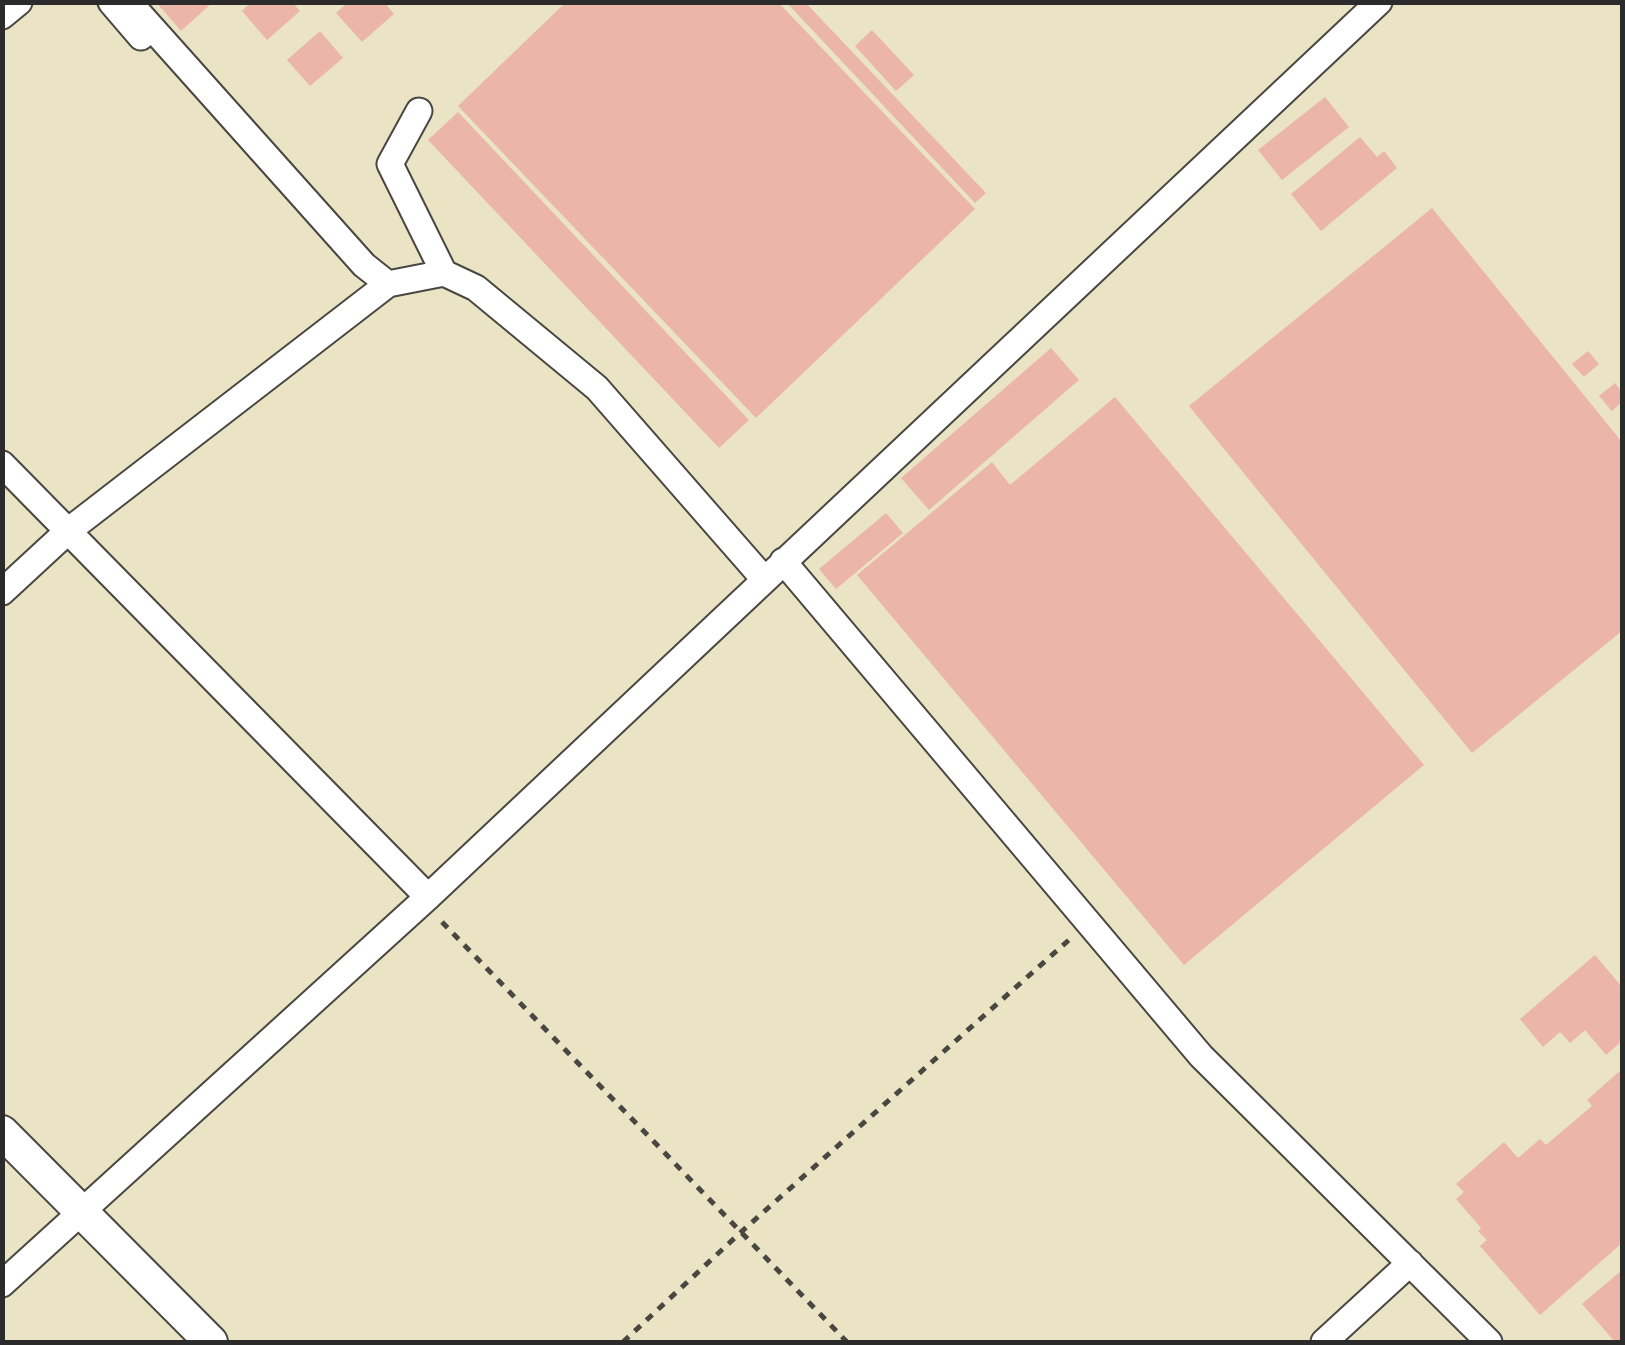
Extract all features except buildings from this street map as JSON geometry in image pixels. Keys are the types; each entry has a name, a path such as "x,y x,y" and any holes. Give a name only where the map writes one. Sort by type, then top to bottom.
{"street":[{"path":"2,16 19,2"},
{"path":"111,2 208,112 218,118 231,118"},
{"path":"134,2 136,10 231,118 364,265 388,284"},
{"path":"2,1284 425,899 1379,2"},
{"path":"418,111 390,164 444,273"},
{"path":"2,592 68,531 388,284 444,273 476,288 597,388 774,570 1201,1056 1489,1342"},
{"path":"2,464 425,899"},
{"path":"2,1132 211,1342"},
{"path":"1324,1342 1410,1263"}],"path":[{"path":"425,899 847,1342"},
{"path":"623,1342 1086,924"}]}
